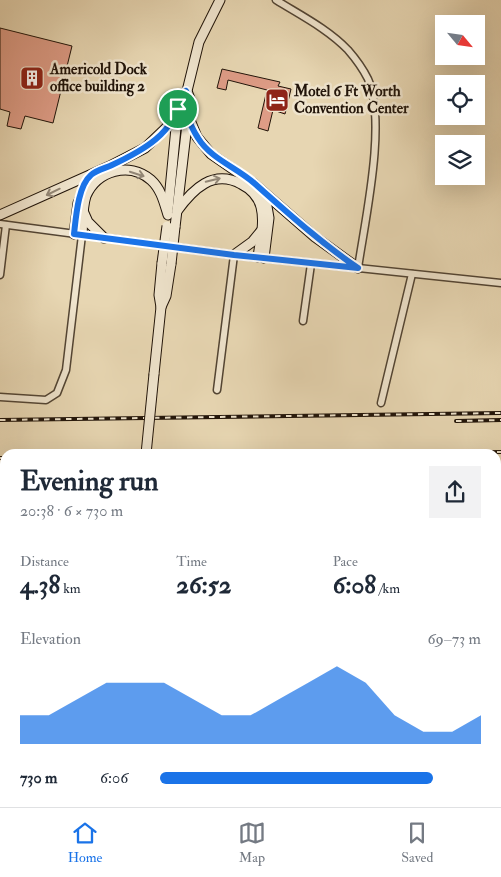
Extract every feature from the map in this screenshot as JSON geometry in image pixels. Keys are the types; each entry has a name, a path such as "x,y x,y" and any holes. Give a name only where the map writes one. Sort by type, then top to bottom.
{"street":[{"path":"146,449 161,306 159,295 167,264 171,226 178,109 180,97 186,91 198,42 220,0"},
{"path":"276,0 332,36 348,50 368,79 375,110 374,146 358,268"},
{"path":"172,213 190,99 186,91"},
{"path":"0,215 91,175 145,148 167,127 178,109"},
{"path":"187,114 197,137 211,154 254,183 334,252 358,268"},
{"path":"78,234 84,212 85,199 94,183 106,174 126,170 138,173 151,180 172,213"},
{"path":"0,397 46,400 57,393 66,370 78,234 78,203 91,175"},
{"path":"172,213 188,196 206,182 217,178 230,179 248,187 258,199 262,212 261,258"},
{"path":"261,258 269,218 265,194"},
{"path":"84,212 88,222 104,238"},
{"path":"0,275 3,224 234,255 501,283"},
{"path":"217,390 234,255 252,242 261,231"},
{"path":"303,321 311,264"},
{"path":"381,403 412,274"}],"building":[{"name":"Americold Dock office building 2","path":"0,28 72,46 53,123 25,116 21,129 7,126 10,112 0,109"},
{"name":"Motel 6 Ft Worth Convention Center","path":"222,69 280,82 278,86 291,89 285,114 273,110 268,131 258,128 267,90 228,80 226,90 217,88"}],"railway":[{"path":"0,420 501,413"},
{"path":"456,421 501,420"}],"place":[{"name":"Americold Dock office building 2","path":"32,78"},
{"name":"Motel 6 Ft Worth Convention Center","path":"277,100"}],"route":[{"path":"186,91 190,99 187,114 197,137 211,154 254,183 315,237 358,268 234,255 74,234 78,203 83,187 91,175 145,148 167,127 178,109 180,97 186,91"}]}
